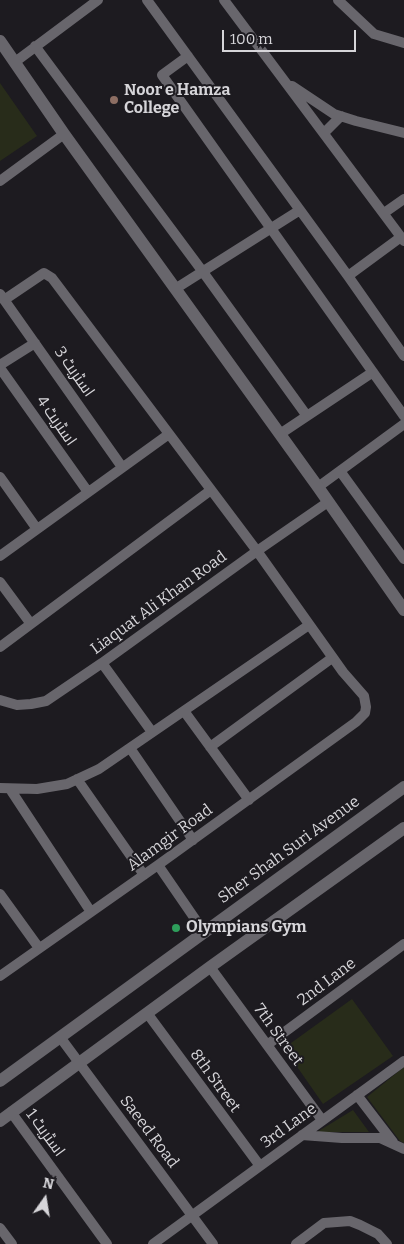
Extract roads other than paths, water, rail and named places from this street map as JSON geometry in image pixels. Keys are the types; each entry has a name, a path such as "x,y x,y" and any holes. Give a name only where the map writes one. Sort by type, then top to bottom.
{"street":[{"path":"15,62 98,0"},
{"path":"147,0 404,356"},
{"path":"224,0 403,239 348,276"},
{"path":"338,0 374,34 404,43"},
{"path":"0,41 64,134 318,486 404,610"},
{"path":"35,46 307,416"},
{"path":"188,56 162,75 404,416"},
{"path":"285,82 334,114 404,133"},
{"path":"324,133 341,116"},
{"path":"0,181 64,134"},
{"path":"384,213 404,199"},
{"path":"176,289 300,210"},
{"path":"2,297 44,273 52,278 257,551 332,658 210,747"},
{"name":"اسٹریٹ 3","path":"2,297 122,467"},
{"path":"0,366 35,343"},
{"name":"اسٹریٹ 4","path":"0,366 88,492"},
{"path":"280,434 372,372"},
{"path":"318,486 404,424"},
{"path":"0,556 169,434"},
{"path":"340,470 404,558"},
{"path":"0,477 37,529"},
{"path":"0,647 211,490"},
{"name":"Liaquat Ali Khan Road","path":"0,700 17,705 46,701 328,502"},
{"path":"0,582 31,624"},
{"path":"5,788 37,789 67,784 99,769 309,625"},
{"name":"Alamgir Road","path":"0,976 356,722 366,706 364,696 332,658"},
{"path":"102,663 152,732"},
{"path":"184,711 248,800"},
{"path":"130,748 193,840"},
{"path":"77,779 144,875"},
{"name":"Sher Shah Suri Avenue","path":"0,1081 404,787"},
{"path":"5,788 91,912"},
{"path":"0,1121 404,828"},
{"path":"158,865 204,932"},
{"path":"0,894 39,948"},
{"name":"2nd Lane","path":"267,1045 404,944"},
{"name":"7th Street","path":"210,967 322,1120"},
{"name":"8th Street","path":"147,1013 260,1166"},
{"name":"Saeed Road","path":"60,1037 214,1244"},
{"name":"3rd Lane","path":"192,1215 404,1061"},
{"path":"357,1095 399,1147"},
{"name":"اسٹریٹ 1","path":"11,1112 107,1244"},
{"path":"302,1135 380,1138 399,1147"},
{"path":"153,1244 192,1215"},
{"path":"296,1244 310,1240 324,1223 350,1221 378,1234 387,1244"},
{"path":"0,1228 7,1242"}],"place":[{"name":"Noor e Hamza College","path":"114,100"},
{"name":"Olympians Gym","path":"176,928"}]}
